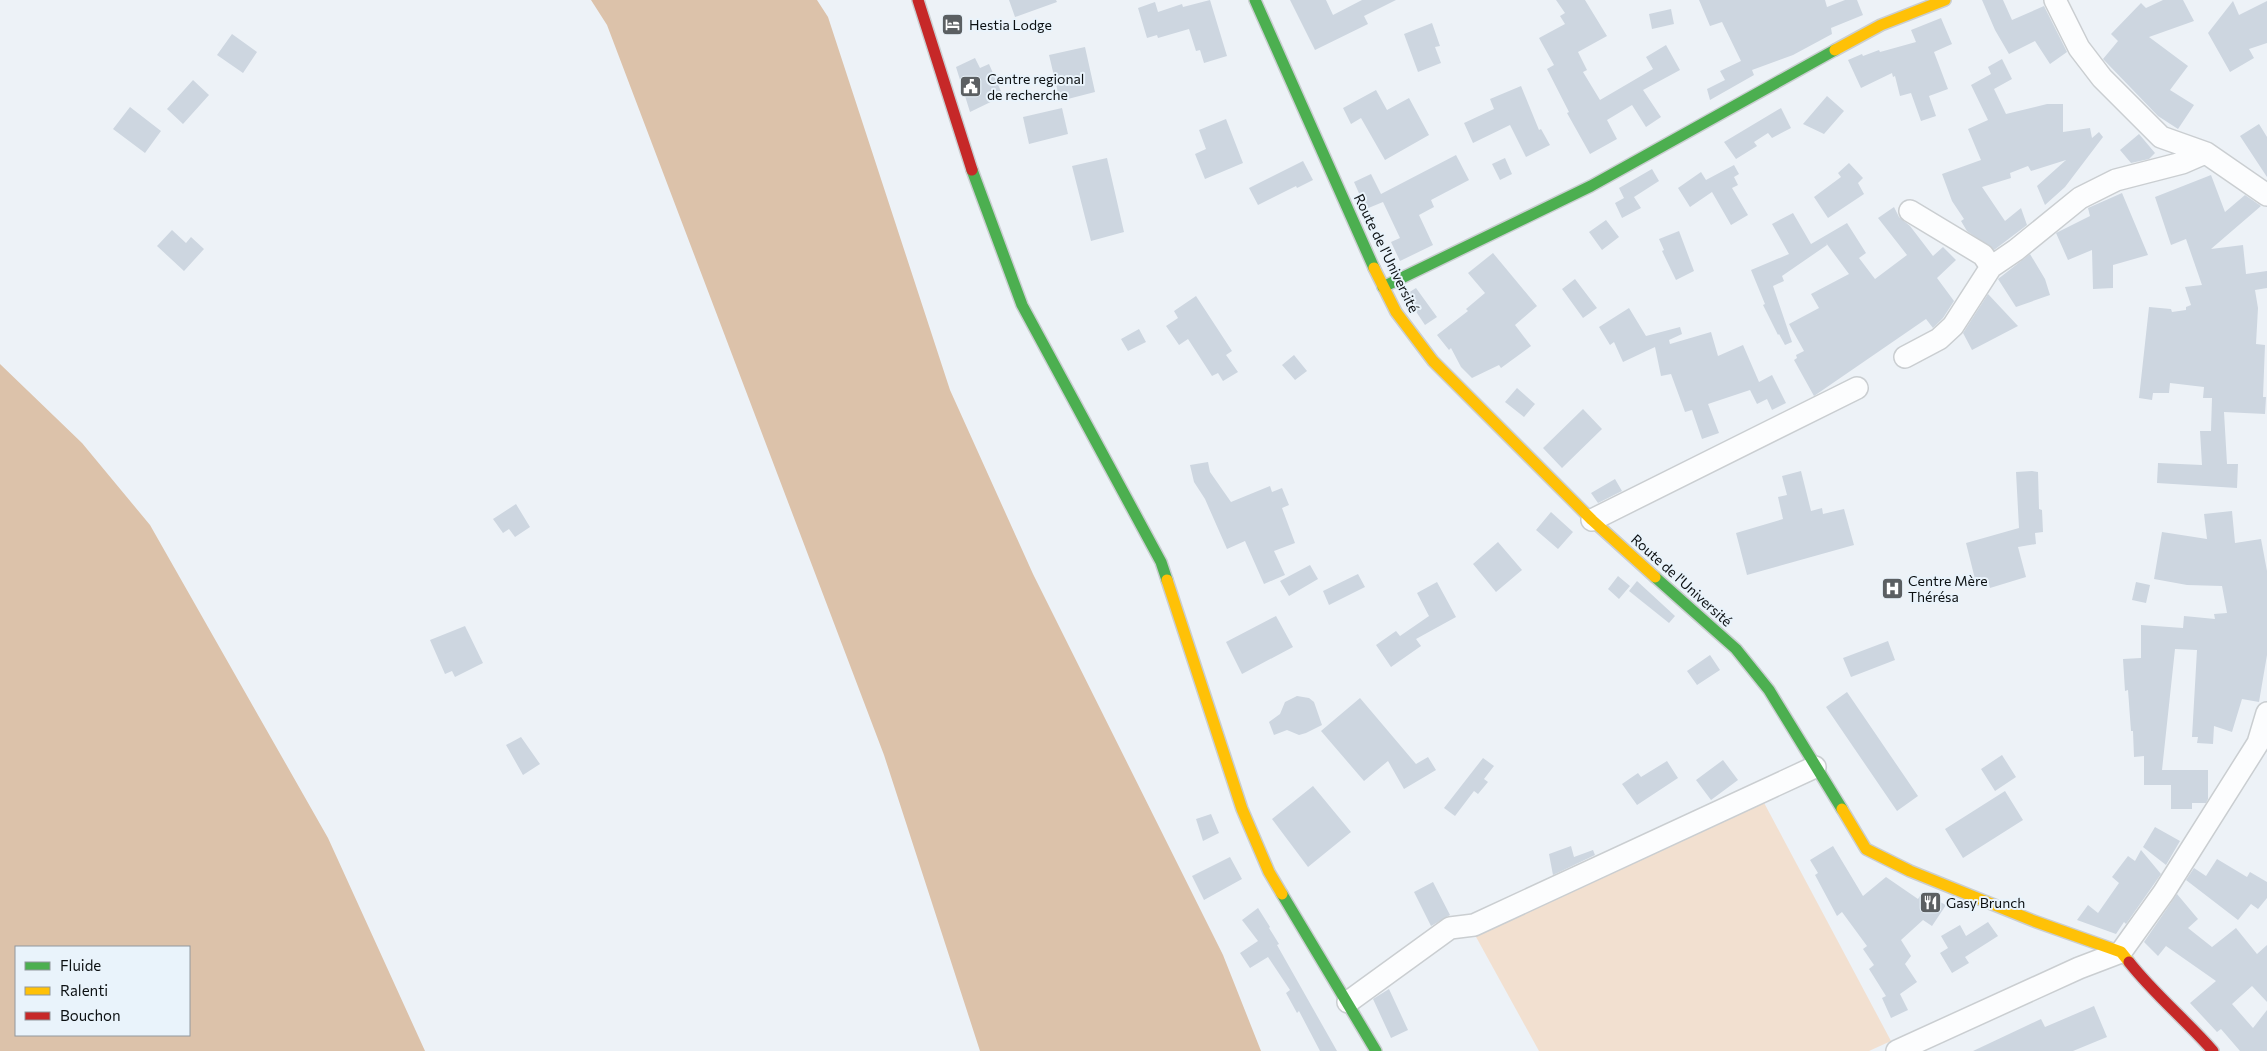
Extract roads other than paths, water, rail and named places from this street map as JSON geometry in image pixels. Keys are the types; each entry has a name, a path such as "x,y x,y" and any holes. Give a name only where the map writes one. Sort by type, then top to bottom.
{"street":[{"path":"918,0 970,164 1022,305 1161,562 1242,809 1269,872 1376,1051"},
{"name":"Route de l'Université","path":"1255,0 1383,287 1396,312 1433,361 1592,520 1736,649 1768,690 1866,849 1910,871 2034,921 2121,952"},
{"path":"1383,287 1591,186 1740,101 1881,25 1944,0"},
{"path":"2055,0 2079,48 2102,78 2160,137 2205,153 2267,195"},
{"path":"1905,357 1939,339 1953,326 1991,267 2016,250 2080,198 2116,180 2182,163 2205,153"},
{"path":"1910,211 1983,255 1991,267"},
{"path":"1592,520 1857,388"},
{"path":"1897,1051 2079,968 2121,952 2164,892 2262,741 2267,713"},
{"path":"1348,1002 1450,928 1474,925 1815,767"},
{"path":"2121,952 2148,986 2185,1019 2213,1051"}],"place":[{"name":"Hestia Lodge","path":"953,24"},
{"name":"Centre regional de recherche","path":"971,86"},
{"name":"Centre Mère Thérésa","path":"1892,588"},
{"name":"Gasy Brunch","path":"1930,902"}]}
